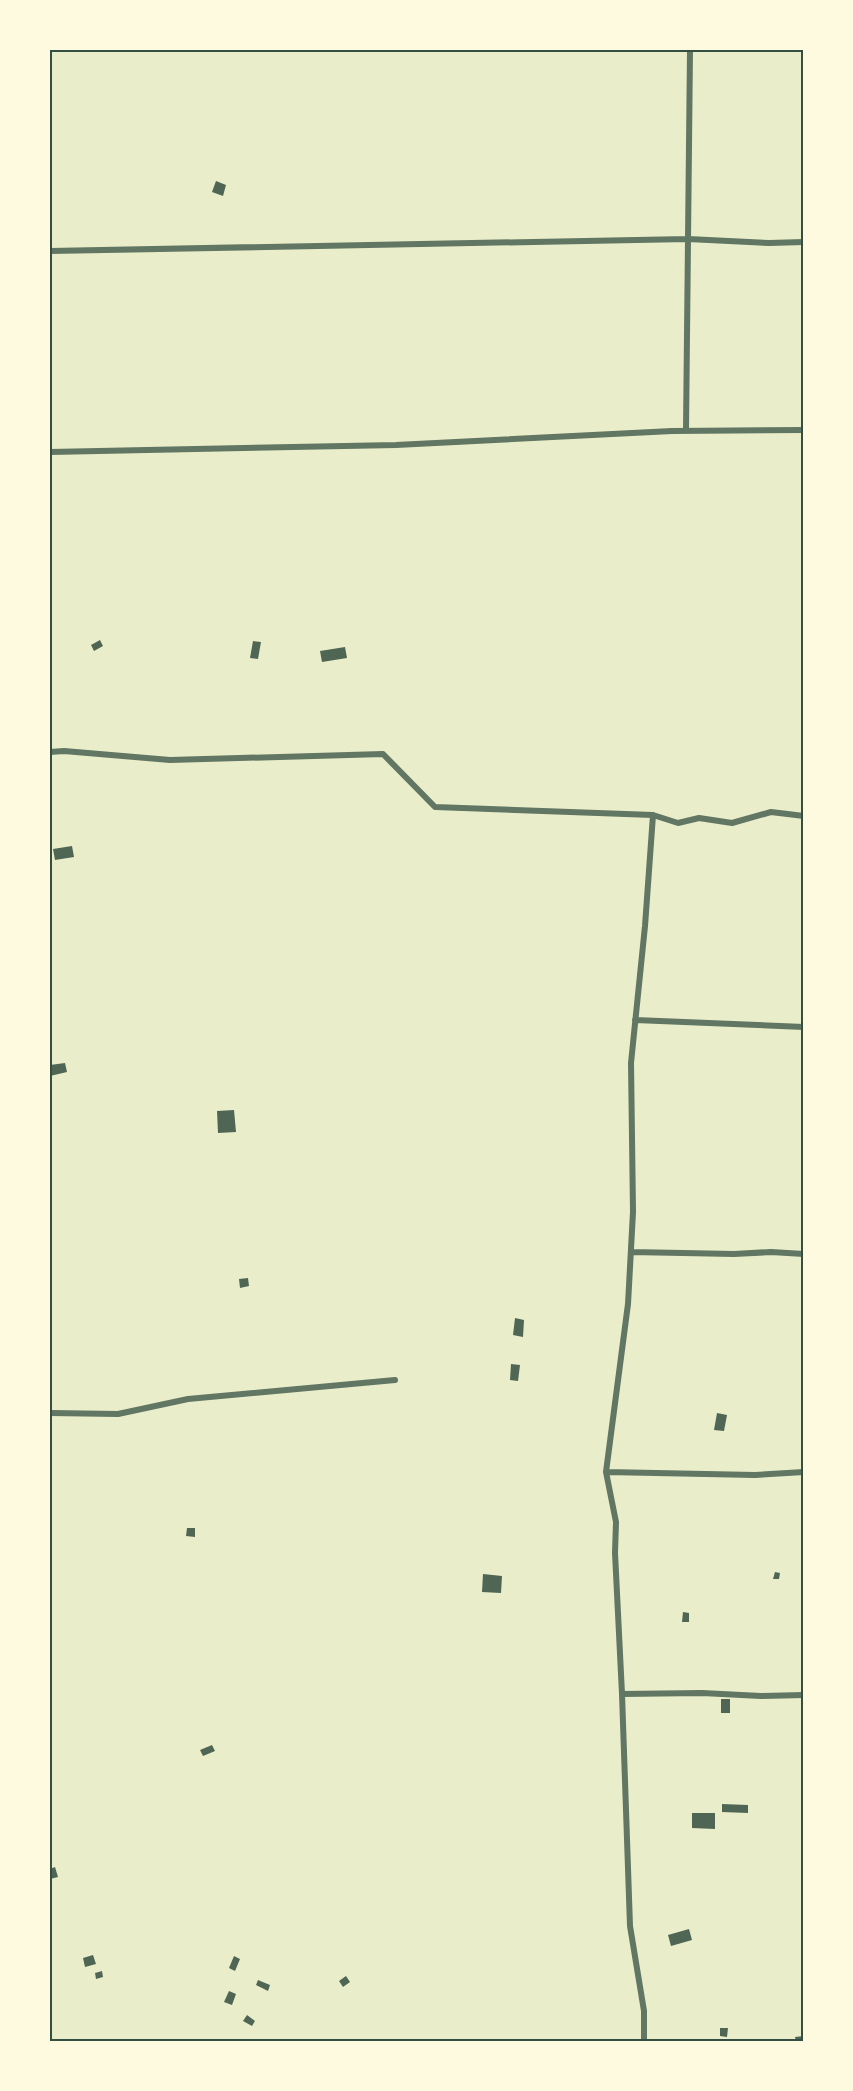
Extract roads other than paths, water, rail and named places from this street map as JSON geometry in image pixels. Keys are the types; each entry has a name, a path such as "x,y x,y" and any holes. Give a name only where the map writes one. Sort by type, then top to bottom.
{"street":[{"path":"686,430 690,50"},
{"path":"50,251 688,239 769,243 804,242"},
{"path":"50,452 396,445 686,430 804,430"},
{"path":"50,752 64,751 170,760 383,754 435,807 653,815 678,823 699,818 732,823 771,812 804,816"},
{"path":"644,2042 644,2011 630,1926 615,1553 616,1522 606,1472 628,1304 633,1212 631,1063 653,815"},
{"path":"635,1020 804,1027"},
{"path":"631,1252 804,1254"},
{"path":"50,1413 118,1414 188,1399 395,1380"},
{"path":"606,1472 754,1475 804,1472"},
{"path":"622,1694 702,1692 761,1696 804,1695"}]}
